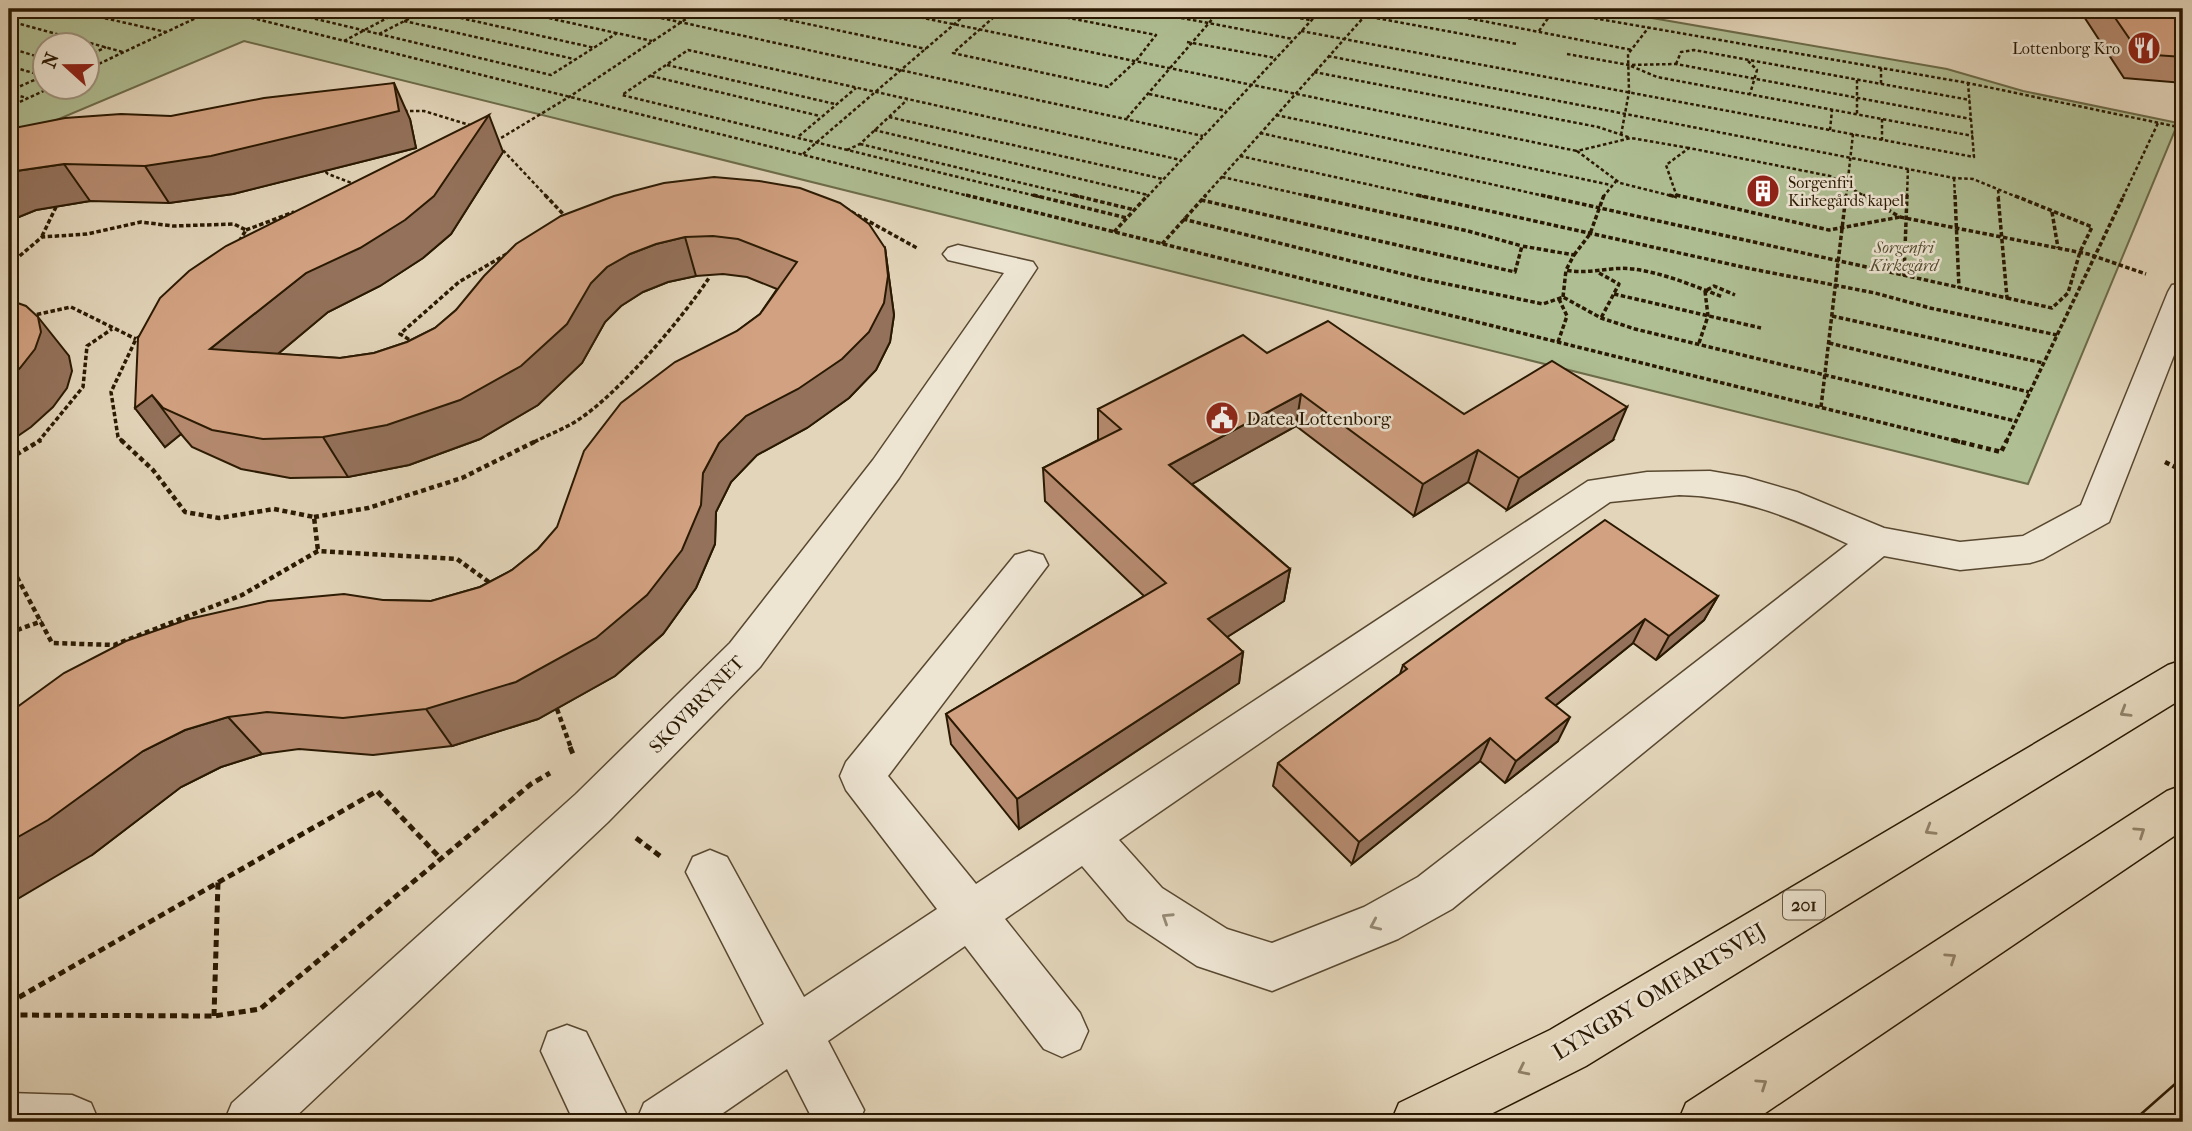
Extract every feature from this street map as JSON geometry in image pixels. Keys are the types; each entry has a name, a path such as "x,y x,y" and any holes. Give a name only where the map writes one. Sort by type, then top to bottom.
{"highway":[{"name":"LYNGBY OMFARTSVEJ","path":"1418,1122 1569,1048 2183,677"},
{"path":"1705,1122 2183,804"}],"street":[{"name":"SKOVBRYNET","path":"251,1122 592,808 745,655 886,469 1022,268 940,252"},
{"path":"663,1122 1601,490 1661,483 1724,485 1788,502 1877,541 1960,556 2030,549 2096,513 2171,285"},
{"path":"1087,838 1145,904 1214,949 1272,967 1381,923 1435,893 1877,541"},
{"path":"1029,565 862,776 1062,1031"},
{"path":"690,868 796,1033 837,1111"},
{"path":"567,1051 603,1122"},
{"path":"9,1120 72,1122"}],"path":[{"path":"9,14 21,9"},
{"path":"64,9 166,32"},
{"path":"102,62 216,9 2001,452 2158,123"},
{"path":"274,9 551,75 617,33"},
{"path":"391,9 402,10"},
{"path":"379,34 426,9 595,48"},
{"path":"508,9 652,41"},
{"path":"620,9 1203,136"},
{"path":"495,141 569,97 701,9"},
{"path":"737,9 926,49"},
{"path":"879,9 1577,151 1631,138"},
{"path":"803,155 972,9"},
{"path":"1003,9 953,54 1108,87 1136,61 1156,35 1023,9"},
{"path":"1134,9 1294,40"},
{"path":"1126,119 1221,9"},
{"path":"1247,9 1311,20"},
{"path":"1114,232 1322,9"},
{"path":"1162,244 1371,9"},
{"path":"1421,9 1632,50"},
{"path":"1541,9 1968,83 2183,128"},
{"path":"344,41 402,10"},
{"path":"1539,31 1553,11"},
{"path":"1364,16 1517,44"},
{"path":"9,21 124,52"},
{"path":"404,21 575,60"},
{"path":"9,28 18,24"},
{"path":"1621,135 1629,93 1628,54 1649,27"},
{"path":"1301,31 1974,157 1968,83"},
{"path":"1187,42 1276,58"},
{"path":"102,49 106,47"},
{"path":"9,48 32,55"},
{"path":"1127,218 622,95 688,50 878,90 907,100 1181,160"},
{"path":"1676,64 1681,52 1694,50 1970,100"},
{"path":"1567,54 1629,65 1676,64 1971,119"},
{"path":"1260,134 2052,308 2068,293 2080,252 2092,227 1973,179 1954,178 1328,56"},
{"path":"1747,60 1757,70 1750,94"},
{"path":"666,65 835,104"},
{"path":"1629,65 1657,77 1973,136"},
{"path":"9,66 32,72"},
{"path":"1881,68 1881,84"},
{"path":"1314,72 1830,176 1900,217"},
{"path":"650,76 820,116"},
{"path":"1857,80 1857,114"},
{"path":"9,92 32,81"},
{"path":"798,136 857,87"},
{"path":"9,92 27,99"},
{"path":"1149,94 1227,111"},
{"path":"9,107 32,97"},
{"path":"846,150 860,144 907,100"},
{"path":"398,110 424,111 468,123 477,129"},
{"path":"1830,130 1832,110"},
{"path":"1276,115 1611,186"},
{"path":"889,117 1163,179"},
{"path":"1882,119 1882,140"},
{"path":"874,130 1148,195"},
{"path":"1821,407 1853,134"},
{"path":"486,135 495,141 565,219 578,217"},
{"path":"860,144 1135,209"},
{"path":"1678,197 1666,165 1689,148"},
{"path":"1577,151 1616,180 1678,197 1829,230 1907,218 2080,252 2171,285"},
{"path":"1240,156 2057,335"},
{"path":"319,166 328,174 365,188"},
{"path":"1904,276 1908,167"},
{"path":"1221,177 1522,246 1574,255"},
{"path":"1954,178 1959,288"},
{"path":"1558,342 1567,316 1561,298 1566,270 1590,234 1605,192 1616,180"},
{"path":"1998,190 2007,298"},
{"path":"1201,200 1515,272 1522,246"},
{"path":"833,204 845,206 940,252"},
{"path":"9,265 42,237 56,207"},
{"path":"234,250 246,230 296,212"},
{"path":"2052,212 2057,248"},
{"path":"1183,219 1423,279 1543,304 1561,298 1601,318 1634,329 2015,421"},
{"path":"42,237 87,234 141,222 173,226 234,224 246,230"},
{"path":"422,347 400,334 459,282 518,247"},
{"path":"1566,270 1583,275 1622,268 1675,279 1723,297"},
{"path":"702,272 713,270"},
{"path":"1598,272 1619,284 1601,318"},
{"path":"145,334 136,340 111,393 118,437 153,470 185,512 219,518 274,509 314,517 368,508 462,478 578,420 618,385 691,305 709,278"},
{"path":"1705,291 1714,286 1735,295"},
{"path":"1699,343 1708,316 1705,291"},
{"path":"1615,294 1760,328"},
{"path":"24,318 71,307 136,340"},
{"path":"1832,316 2043,363"},
{"path":"9,459 41,440 83,387 87,346 112,329"},
{"path":"1829,343 2029,392"},
{"path":"314,517 318,551"},
{"path":"9,562 52,643 114,645 242,595 318,551 457,559 503,592"},
{"path":"9,633 42,621"},
{"path":"564,764 575,757"},
{"path":"9,1015 214,1016 260,1009 531,784 553,771"},
{"path":"9,1003 377,791 441,859"},
{"path":"644,843 690,868"},
{"path":"214,1016 219,881"}],"green space":[{"name":"Sorgenfri Kirkegård","path":"9,9 1600,9 1947,69 2023,91 2178,123 2028,484 244,41 102,101 102,32 32,32 32,102 99,102 9,140"}],"building":[{"path":"2109,9 2183,9 2183,57 2140,54"},
{"path":"394,83 399,111 211,156 145,166 64,164 9,172 9,129 65,118 121,114 171,116 264,98"},
{"path":"489,115 434,196 405,220 360,248 306,273 210,349 340,358 374,353 407,342 435,328 456,310 484,276 516,244 561,216 614,196 664,183 714,177 800,188 840,203 869,224 885,248 888,276 884,303 869,332 842,359 798,389 746,416 719,443 703,473 701,505 682,550 647,595 596,638 516,682 426,709 343,718 267,712 228,717 185,730 143,751 48,820 9,842 9,713 64,673 126,641 189,619 268,601 344,594 383,600 431,601 480,587 512,570 538,549 557,527 584,451 621,403 675,362 737,331 760,314 797,262 738,239 713,236 685,237 630,254 607,267 591,283 567,324 521,366 460,400 387,425 323,437 263,439 212,430 163,408 152,395 135,408 138,338 160,298 189,271 226,246"},
{"path":"9,300 26,306 38,317 41,332 35,349 9,378"},
{"path":"1328,321 1464,414 1552,361 1627,407 1519,478 1478,450 1423,484 1301,394 1169,465 1290,569 1208,619 1243,652 1017,799 946,714 1166,583 1043,468 1121,429 1098,409 1243,335 1267,353"},
{"path":"1605,520 1718,596 1669,636 1645,619 1546,698 1570,717 1516,761 1490,738 1359,842 1278,763 1407,669 1403,665"}],"tram line":[{"path":"2132,1122 2183,1077"}],"place":[{"name":"Lottenborg Kro","path":"2144,48"},
{"name":"Sorgenfri Kirkegårds kapel","path":"1763,191"},
{"name":"Datea Lottenborg","path":"1222,418"}]}
